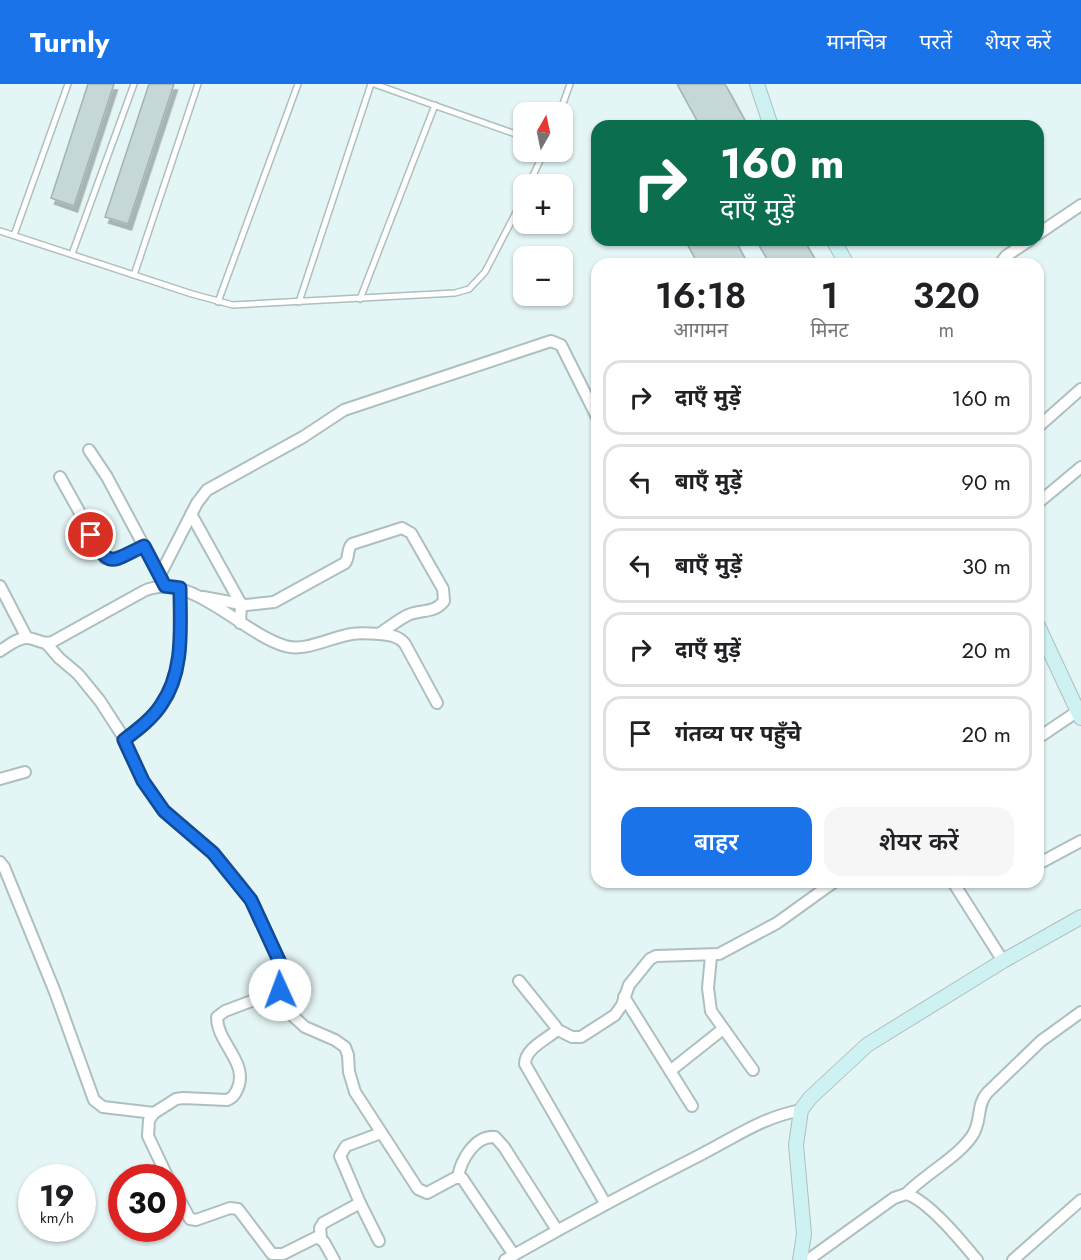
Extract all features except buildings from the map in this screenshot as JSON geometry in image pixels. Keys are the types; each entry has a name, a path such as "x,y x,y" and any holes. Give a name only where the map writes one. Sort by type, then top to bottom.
{"street":[{"path":"757,84 769,120"},
{"path":"1044,230 1081,205"},
{"path":"1004,258 1020,246"},
{"path":"160,575 196,503 207,490 303,437 344,410 546,342 556,342 561,345 591,398"},
{"path":"1044,422 1081,389"},
{"path":"89,450 107,477 165,586"},
{"path":"1044,498 1081,467"},
{"path":"60,477 105,558 116,559 144,546"},
{"path":"191,514 241,604 240,623"},
{"path":"197,596 241,604 274,602 348,561 349,546 352,543 402,528 411,533 443,589 444,601 428,612 416,612 405,616 379,634"},
{"path":"0,586 27,638"},
{"path":"47,644 153,587 180,588 286,647 295,648 353,634 379,634 396,637 402,640 437,703"},
{"path":"124,740 161,706 168,694 177,666 180,646 180,588"},
{"path":"0,651 18,640 27,638 47,644 78,674 100,701 124,740 143,781 164,811 213,853 251,900 282,967 280,990 285,1009 304,1027 335,1040 345,1047 355,1092 420,1191 427,1193 458,1177"},
{"path":"1044,650 1080,713 1044,734"},
{"path":"0,779 25,771"},
{"path":"1044,861 1081,841"},
{"path":"0,862 55,992 94,1100 103,1107 154,1113"},
{"path":"519,981 556,1029 567,1035 581,1037 619,1011 633,979 650,959 656,956 711,956 728,950 777,922 825,888"},
{"path":"957,888 1003,961"},
{"path":"801,1260 804,1234 796,1145 801,1110 810,1098 867,1045 1003,961 1081,917"},
{"path":"711,956 708,988 711,1011 753,1070"},
{"path":"161,1164 148,1136 149,1120 154,1113 176,1100 227,1100 233,1096 240,1082 240,1071 219,1027 218,1017 225,1011 280,990"},
{"path":"624,997 692,1106"},
{"path":"808,1260 894,1198 906,1194 970,1139 979,1123 980,1102 987,1093 1041,1041 1081,1012"},
{"path":"556,1029 529,1052 525,1064 605,1203"},
{"path":"670,1071 723,1029"},
{"path":"458,1177 465,1180 509,1257 605,1203 720,1145 760,1122 780,1114 801,1110"},
{"path":"379,1240 340,1160 340,1152 346,1146 381,1133"},
{"path":"458,1177 460,1164 466,1154 487,1138 495,1137 504,1147 557,1230"},
{"path":"906,1194 926,1205 977,1260"},
{"path":"1013,1260 1081,1200"},
{"path":"334,1260 321,1238 320,1228 323,1223 360,1203"},
{"path":"186,1212 190,1219 198,1220 231,1208 238,1209 272,1254 283,1254 311,1239 321,1238"}],"lane":[{"path":"15,236 68,84"},
{"path":"72,254 134,84"},
{"path":"134,275 198,84"},
{"path":"218,302 298,84"},
{"path":"299,302 373,84 513,133"},
{"path":"564,102 570,84"},
{"path":"360,299 435,105"},
{"path":"0,231 218,302 247,305 455,293 469,289 485,272 513,218"}],"route":[{"path":"91,535 102,554 109,560 144,546 165,586 180,588 180,646 177,666 168,694 161,706 146,722 124,740 143,781 164,811 213,853 251,900 282,967 280,990"}]}
